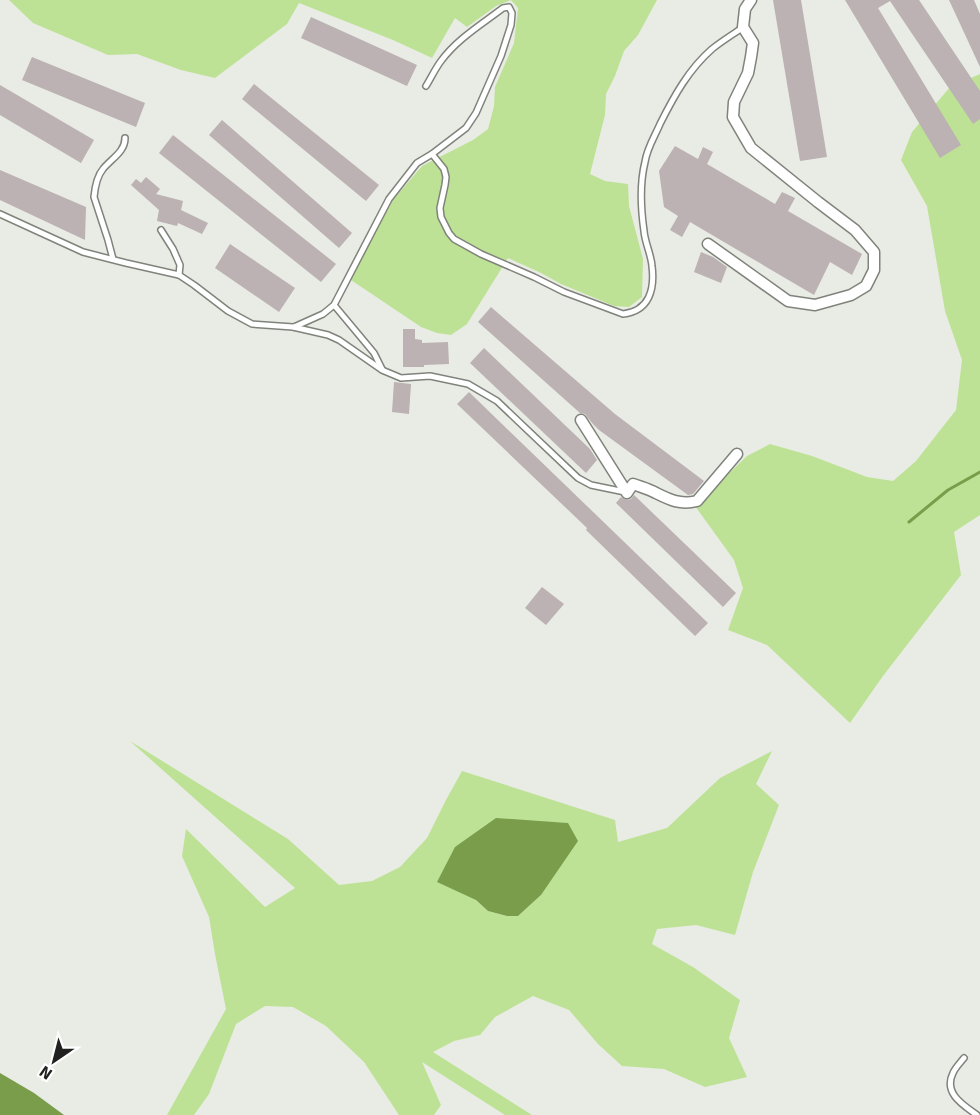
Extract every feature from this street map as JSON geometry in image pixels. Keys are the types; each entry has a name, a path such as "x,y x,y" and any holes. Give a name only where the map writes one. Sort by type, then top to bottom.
{"street":[{"path":"708,243 789,301 815,305 851,295 866,286 874,270 874,252 855,230 751,148 733,117 734,102 748,73 753,43 743,27 745,9 751,0"},
{"path":"582,420 627,493 633,484 679,503 697,501 737,454"}],"lane":[{"path":"293,327 323,314 334,304 389,199 417,163 466,128 476,113 501,56 511,25 512,13 509,8 503,8 450,50 426,86"},
{"path":"432,154 444,169 446,177 440,208 441,217 454,239 564,292 623,314 631,313 646,303 652,292 652,267 644,231 642,195 644,162 651,143 682,81 701,59 743,27"},
{"path":"113,259 94,197 94,190 102,170 124,147 125,138"},
{"path":"0,214 83,252 179,275 228,311 252,324 293,327 328,335 382,370 401,378 429,376 468,384 497,401 578,478 591,485 627,493"},
{"path":"161,230 180,265 179,275"},
{"path":"334,304 374,353 382,370"},
{"path":"964,1058 952,1075 951,1091 958,1101 977,1115"}],"shaded area":[{"path":"9,0 511,0 496,6 467,27 455,18 432,58 299,3 287,24 215,78 181,70 137,54 108,55 33,23"},
{"path":"511,0 657,0 638,35 624,51 606,94 605,115 590,174 605,181 628,184 629,206 643,259 642,297 629,307 614,306 561,284 508,258 467,324 451,335 437,333 421,327 348,278 392,201 422,166 473,140 488,129 494,106 495,87 514,43 518,8"},
{"path":"980,74 980,515 954,532 961,575 850,723 767,645 728,630 743,588 734,560 695,506 747,456 770,444 812,456 867,477 893,481 916,461 956,410 962,360 945,311 927,206 901,160 912,132 950,87"},
{"path":"130,741 288,839 339,885 372,881 400,867 427,838 462,771 615,820 618,842 667,828 720,778 772,751 756,784 779,805 753,872 735,935 696,925 657,929 652,944 693,967 740,1000 729,1038 747,1077 705,1087 664,1069 622,1066 598,1044 569,1010 533,996 495,1017 480,1035 454,1041 433,1052 532,1115 505,1115 422,1062 441,1105 434,1115 399,1115 364,1062 326,1026 293,1007 265,1006 236,1024 209,1094 194,1115 167,1115 226,1009 209,917 182,856 186,829 265,907 295,888","holes":["540,822 568,823 541,895 518,916 507,916 488,911 476,900"]},
{"path":"496,818 568,823 578,841 541,895 518,916 507,916 488,911 476,900 437,882 455,847"},
{"path":"0,1073 34,1093 64,1115 0,1115"}],"building":[{"path":"773,0 801,0 827,157 800,161"},
{"path":"845,0 919,0 980,91 980,119 973,124 890,1 878,8 961,145 940,158"},
{"path":"949,0 974,0 980,14 980,67"},
{"path":"311,17 417,65 407,86 301,38"},
{"path":"32,57 145,103 136,127 22,80"},
{"path":"254,84 379,185 366,201 242,99"},
{"path":"0,85 94,140 81,163 0,115"},
{"path":"222,120 352,233 339,248 209,135"},
{"path":"173,135 336,264 321,282 159,153"},
{"path":"675,146 698,159 703,147 713,152 707,164 775,204 782,192 795,198 788,211 862,254 852,275 830,262 814,295 690,222 682,237 670,230 678,216 664,207 659,171"},
{"path":"0,170 86,207 85,240 0,200"},
{"path":"146,177 160,189 156,194 183,201 181,210 208,223 202,234 178,223 177,226 157,221 159,210 131,185 136,179 141,183"},
{"path":"230,244 295,288 279,312 215,268"},
{"path":"701,252 727,267 721,283 694,272"},
{"path":"491,307 615,414 704,481 693,494 688,495 599,430 585,414 580,413 478,322"},
{"path":"403,329 415,329 415,339 422,340 422,343 448,342 449,364 403,367"},
{"path":"484,348 590,449 597,460 586,473 470,363"},
{"path":"394,382 411,384 409,414 392,412"},
{"path":"469,392 708,623 695,636 586,530 587,528 457,404"},
{"path":"634,495 736,593 723,607 616,503 621,497 627,500"},
{"path":"542,587 564,604 546,625 525,608"}],"waterway":[{"path":"909,522 948,490 980,472"}]}
